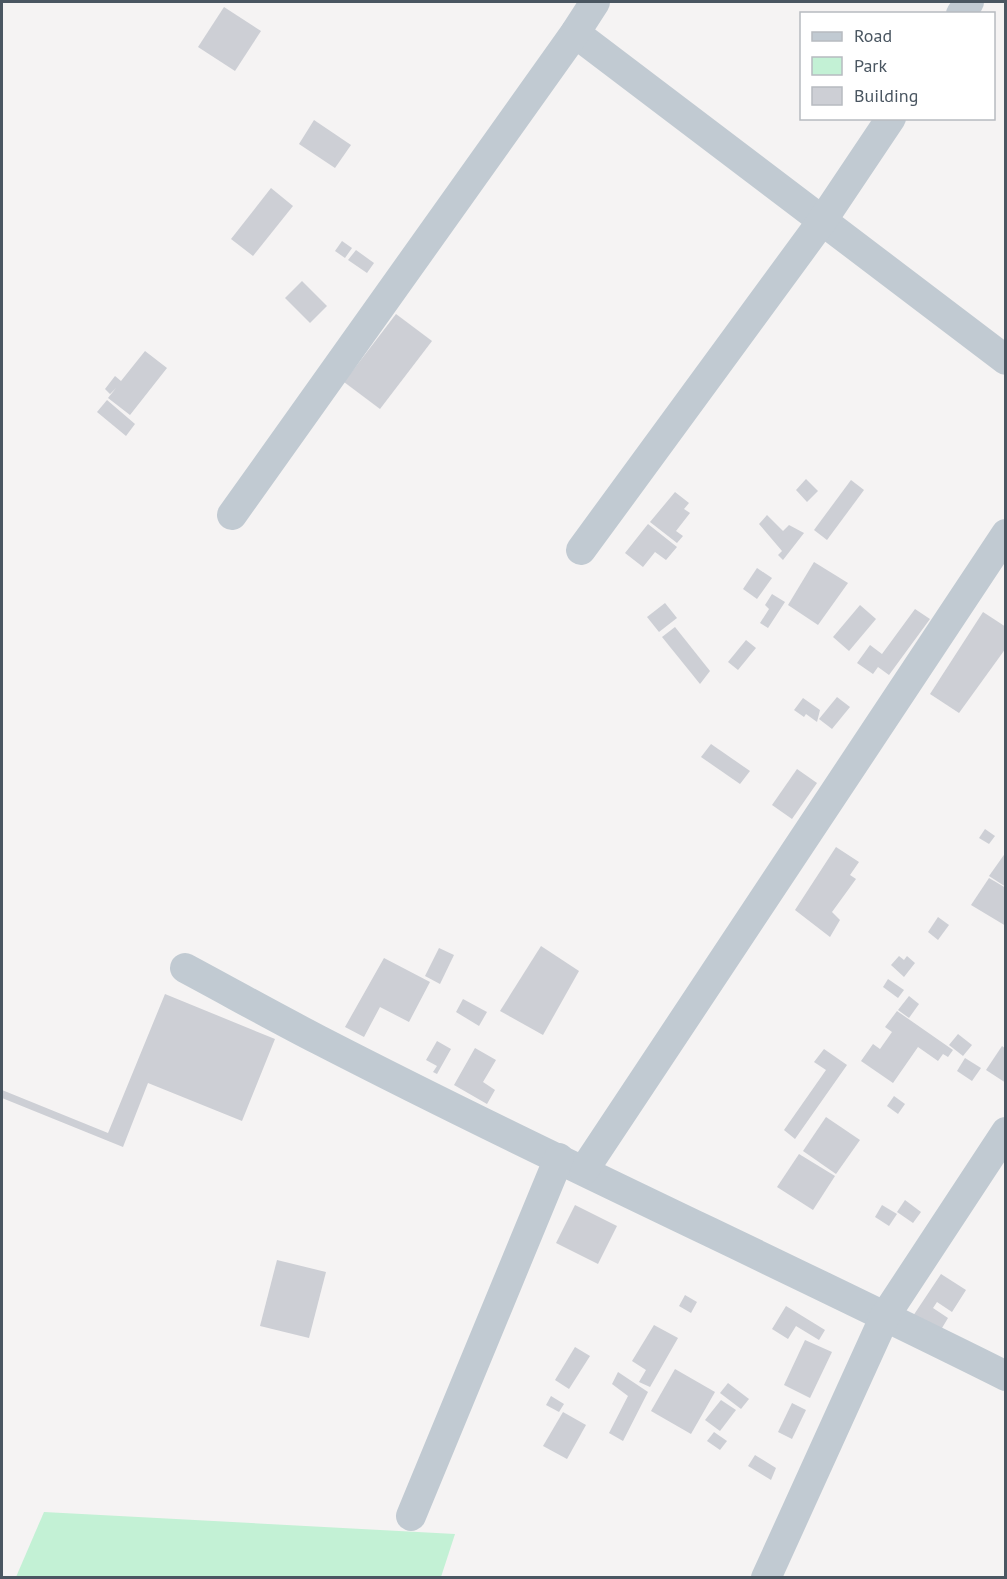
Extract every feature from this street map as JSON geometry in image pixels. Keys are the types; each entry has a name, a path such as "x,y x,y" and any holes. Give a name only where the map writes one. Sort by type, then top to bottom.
{"street":[{"path":"232,515 595,2"},
{"path":"575,33 1005,360"},
{"path":"581,550 822,221 890,120"},
{"path":"411,1516 572,1164 1005,534"},
{"path":"185,968 319,1040 1005,1376"},
{"path":"766,1578 885,1316 1005,1132"}],"green space":[{"path":"44,1512 455,1534 441,1577 16,1577"}],"building":[{"path":"224,7 261,31 235,71 198,47"},
{"path":"314,120 351,145 335,168 299,144"},
{"path":"271,188 293,206 253,256 231,239"},
{"path":"342,241 352,248 345,258 335,251"},
{"path":"356,250 374,263 367,273 348,260"},
{"path":"302,281 327,306 310,323 285,298"},
{"path":"396,314 432,341 380,409 344,382"},
{"path":"145,351 167,368 130,415 108,398 116,388 110,394 105,389 115,376 121,381"},
{"path":"107,400 135,424 126,436 97,412"},
{"path":"806,479 818,491 807,502 796,490"},
{"path":"851,480 864,490 827,540 814,530"},
{"path":"675,492 689,503 684,509 690,513 676,531 683,536 677,543 650,522"},
{"path":"767,515 783,531 789,525 804,533 783,560 778,555 782,551 759,524"},
{"path":"648,524 677,547 666,560 655,552 643,567 625,553"},
{"path":"814,562 848,583 818,625 788,605"},
{"path":"757,568 772,578 757,599 743,589"},
{"path":"772,594 785,602 768,628 760,623 769,609 765,605"},
{"path":"665,603 677,618 659,632 647,617"},
{"path":"860,605 876,619 849,651 833,637"},
{"path":"915,609 930,619 889,675 878,667 873,674 857,663 870,645 882,654"},
{"path":"983,612 1006,627 1006,648 959,713 930,694"},
{"path":"675,627 710,671 700,684 662,637"},
{"path":"746,640 756,648 738,670 728,662"},
{"path":"837,697 850,707 832,729 819,719"},
{"path":"803,698 820,710 817,722 806,714 804,717 794,710"},
{"path":"711,744 750,771 740,784 701,757"},
{"path":"797,769 817,783 792,819 772,805"},
{"path":"985,829 995,836 989,844 979,838"},
{"path":"836,847 859,862 850,875 856,879 832,912 840,920 830,937 795,910"},
{"path":"1006,852 1006,887 989,876"},
{"path":"989,878 1006,888 1006,926 971,905"},
{"path":"938,917 949,925 938,940 928,932"},
{"path":"541,946 579,971 543,1035 500,1011"},
{"path":"439,948 454,955 440,984 425,976"},
{"path":"899,956 904,960 907,956 915,963 904,977 891,965"},
{"path":"384,958 430,982 409,1022 380,1007 364,1037 345,1027"},
{"path":"888,979 904,990 898,998 883,987"},
{"path":"165,994 275,1039 242,1121 148,1083 123,1147 2,1098 2,1090 108,1133"},
{"path":"909,996 919,1004 909,1018 898,1010"},
{"path":"463,999 487,1012 479,1026 456,1012"},
{"path":"897,1011 953,1050 948,1057 943,1054 938,1061 918,1047 893,1083 861,1061 873,1044 880,1049 892,1032 885,1027"},
{"path":"958,1034 972,1045 963,1056 949,1045"},
{"path":"437,1041 451,1049 437,1074 433,1072 437,1066 426,1060"},
{"path":"1002,1046 1006,1049 1006,1083 986,1070"},
{"path":"475,1048 496,1060 483,1082 495,1090 487,1104 454,1085"},
{"path":"824,1049 847,1065 795,1139 784,1130 826,1070 814,1062"},
{"path":"965,1058 981,1068 972,1081 957,1071"},
{"path":"894,1096 905,1104 898,1114 887,1106"},
{"path":"826,1117 860,1140 836,1174 803,1151"},
{"path":"799,1154 835,1176 813,1210 777,1187"},
{"path":"905,1200 921,1212 913,1223 897,1212"},
{"path":"575,1205 617,1226 598,1264 556,1243"},
{"path":"882,1205 897,1214 889,1226 875,1217"},
{"path":"277,1260 326,1272 309,1338 260,1326"},
{"path":"941,1274 966,1290 952,1312 937,1302 933,1308 948,1318 939,1333 913,1316"},
{"path":"685,1295 697,1302 691,1313 679,1306"},
{"path":"786,1306 825,1330 819,1340 796,1326 788,1339 772,1329"},
{"path":"654,1325 678,1338 650,1387 639,1382 646,1370 632,1361"},
{"path":"805,1340 832,1352 810,1398 784,1385"},
{"path":"575,1347 590,1356 569,1389 555,1380"},
{"path":"675,1369 715,1392 691,1434 651,1411"},
{"path":"618,1372 648,1392 623,1441 609,1433 628,1396 612,1384"},
{"path":"728,1383 749,1399 741,1409 720,1393"},
{"path":"551,1396 564,1404 559,1412 546,1405"},
{"path":"721,1400 736,1410 720,1431 705,1420"},
{"path":"792,1403 806,1410 792,1439 778,1432"},
{"path":"563,1412 586,1425 567,1459 543,1446"},
{"path":"714,1432 727,1441 720,1450 707,1441"},
{"path":"755,1455 776,1468 771,1480 748,1466"}]}
